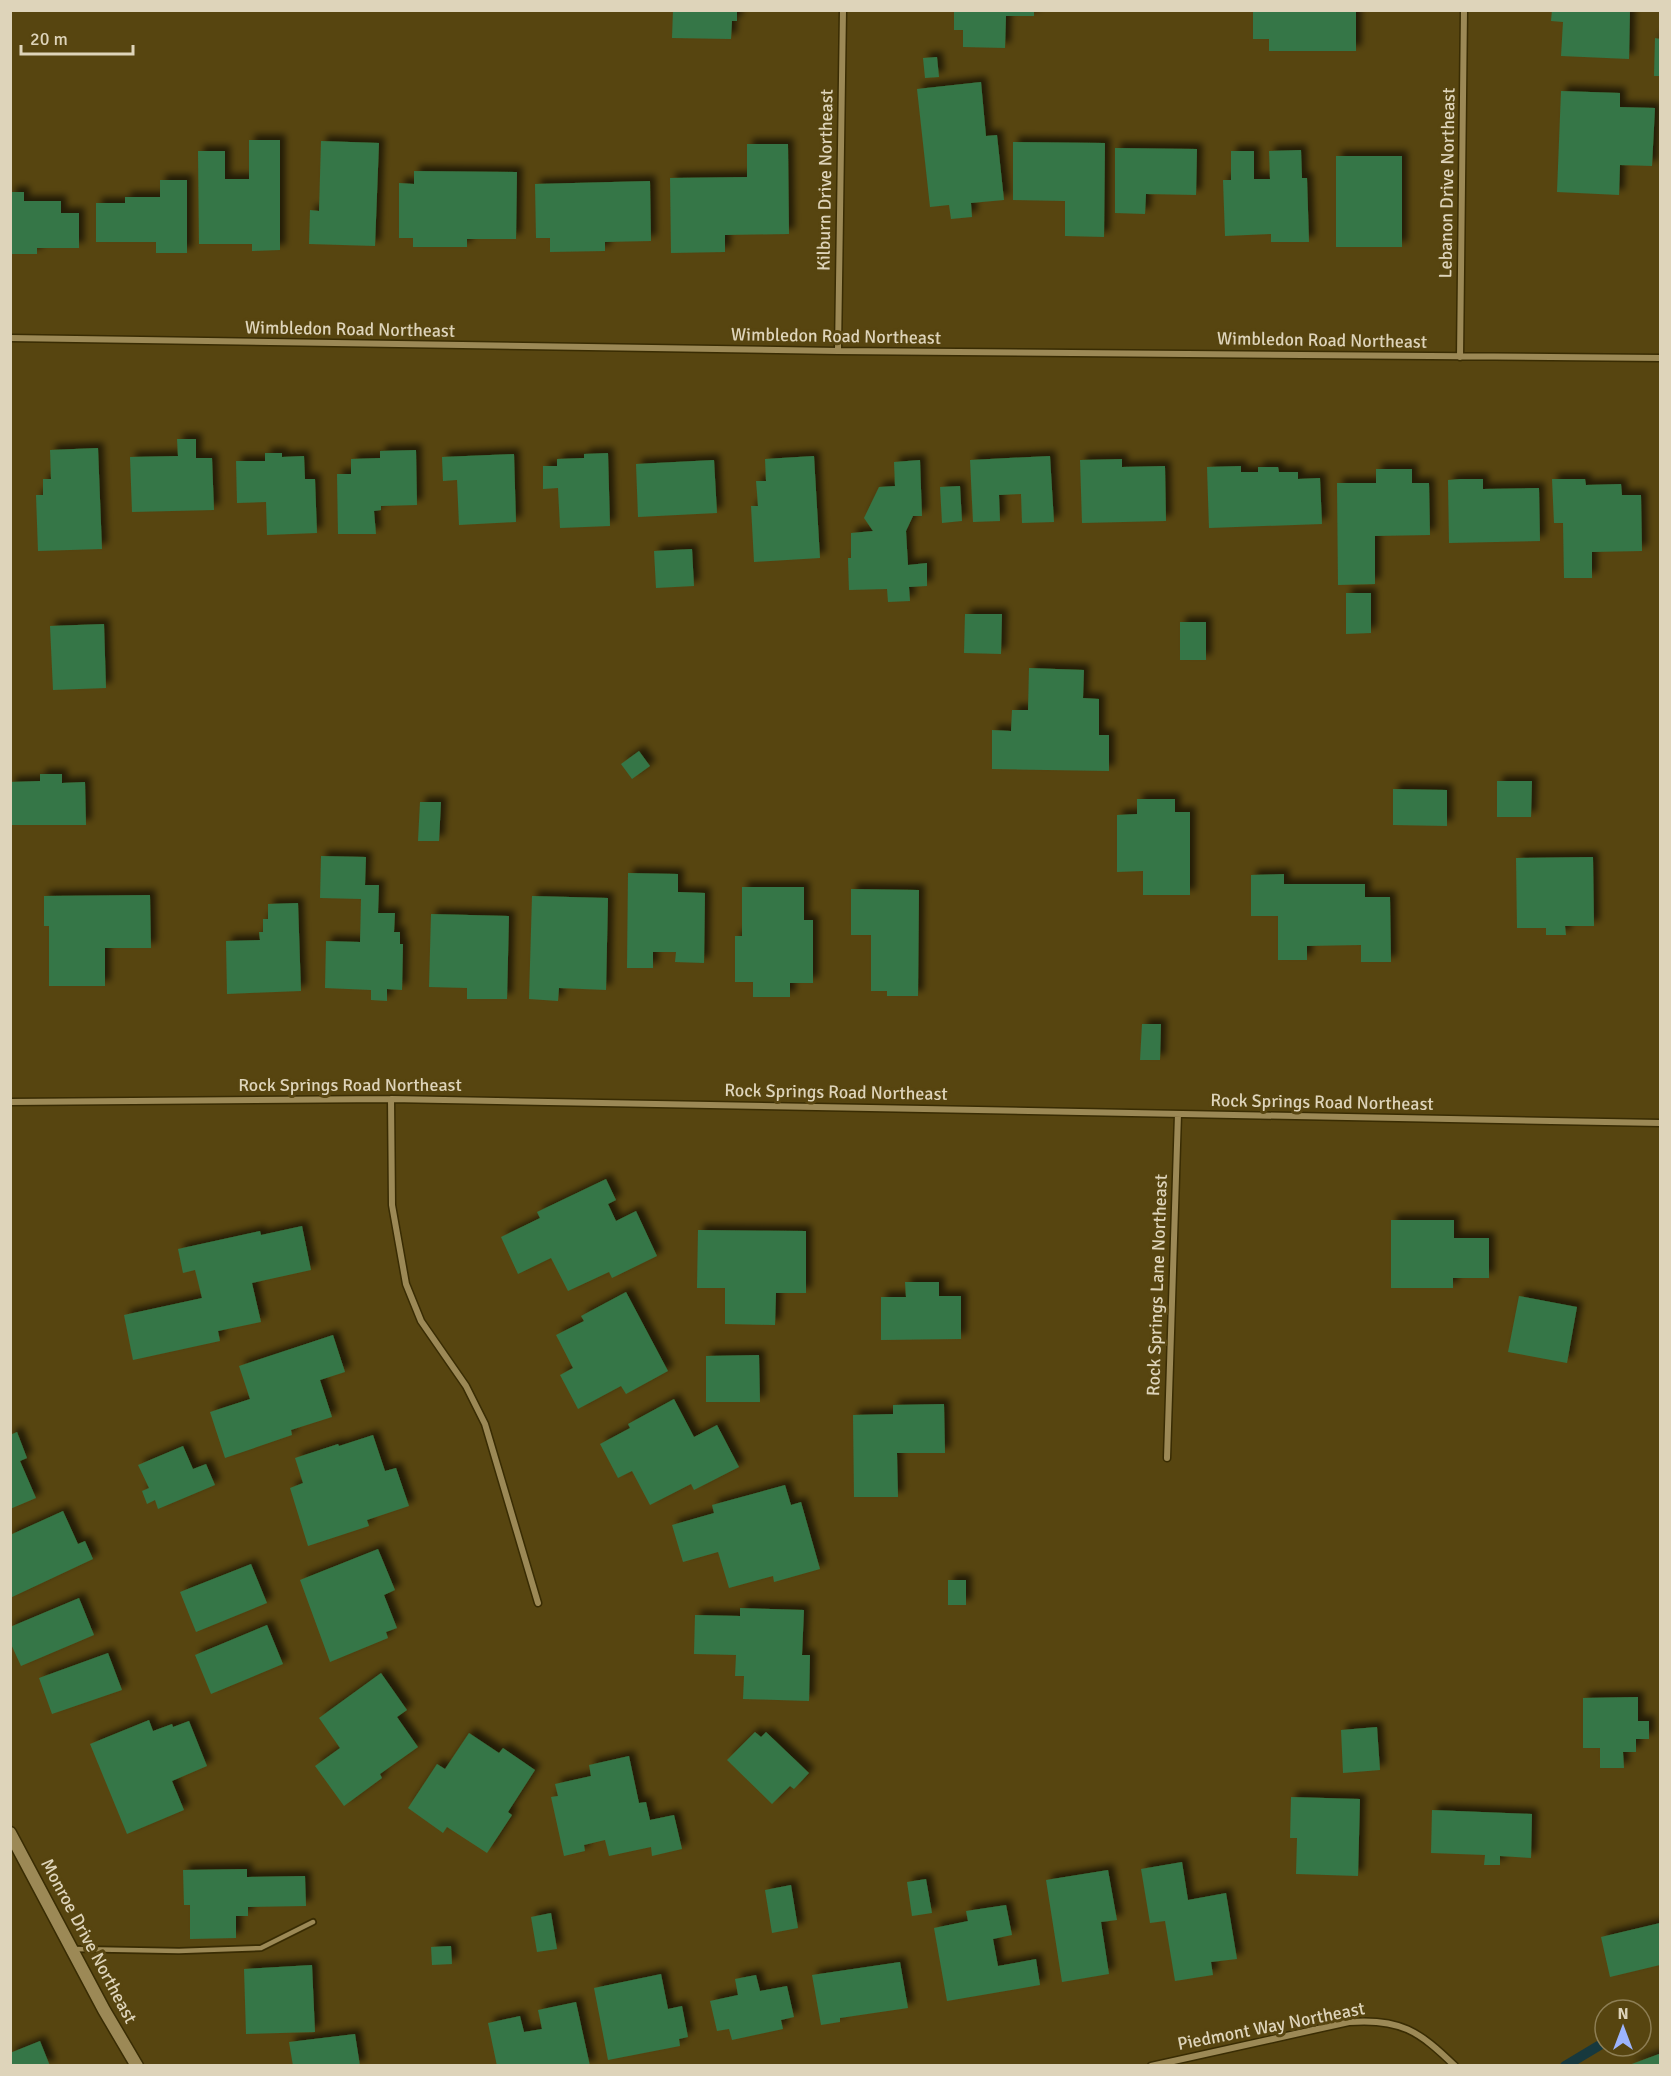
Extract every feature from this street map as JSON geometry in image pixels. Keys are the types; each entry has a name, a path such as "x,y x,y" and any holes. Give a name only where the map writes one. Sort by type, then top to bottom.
{"main road":[{"name":"Monroe Drive Northeast","path":"10,1833 104,2010 137,2066"}],"street":[{"name":"Kilburn Drive Northeast","path":"838,351 843,10"},
{"name":"Lebanon Drive Northeast","path":"1460,357 1464,10"},
{"name":"Wimbledon Road Northeast","path":"10,338 838,351 1660,358"},
{"name":"Rock Springs Road Northeast","path":"10,1102 391,1099 1660,1124"},
{"path":"391,1099 392,1205 406,1284 421,1321 466,1386 485,1424 538,1603"},
{"name":"Rock Springs Lane Northeast","path":"1167,1458 1178,1114"},
{"name":"Piedmont Way Northeast","path":"1151,2066 1349,2022 1376,2020 1407,2028 1433,2045 1455,2066"}],"lane":[{"path":"72,1949 179,1951 261,1948 313,1922"}],"building":[{"path":"673,10 737,10 737,21 732,21 731,39 672,38"},
{"path":"954,10 1034,10 1034,16 1006,16 1005,48 963,47 963,30 954,30"},
{"path":"1253,10 1356,10 1356,51 1269,51 1269,39 1253,39"},
{"path":"1552,10 1630,10 1629,59 1561,56 1563,22 1551,21"},
{"path":"1655,38 1660,39 1660,76 1654,76"},
{"path":"937,57 939,77 925,78 923,58"},
{"path":"981,82 986,136 997,135 1004,200 971,203 972,217 951,219 949,205 930,207 917,89"},
{"path":"1561,91 1620,93 1620,107 1655,108 1652,166 1620,165 1619,195 1557,192"},
{"path":"249,140 280,140 280,250 252,251 252,244 199,244 198,151 225,151 225,179 249,179"},
{"path":"321,141 379,143 375,246 309,244 310,210 319,211"},
{"path":"1013,142 1105,143 1104,237 1065,236 1065,201 1013,200"},
{"path":"747,144 788,144 789,234 725,235 725,252 671,253 670,178 747,177"},
{"path":"1115,148 1197,149 1196,195 1146,194 1145,214 1115,213"},
{"path":"1301,150 1302,178 1307,178 1309,242 1271,242 1271,234 1225,236 1223,180 1231,180 1231,151 1254,151 1254,179 1270,179 1269,151"},
{"path":"1336,156 1402,156 1402,247 1336,247"},
{"path":"414,171 517,172 516,239 467,239 467,247 413,247 413,238 399,238 399,183 414,184"},
{"path":"160,180 187,180 187,253 156,253 156,242 96,242 96,203 125,203 125,197 160,197"},
{"path":"650,181 651,241 605,242 605,251 550,252 550,238 536,238 535,184"},
{"path":"10,192 24,192 24,201 61,201 61,213 79,213 79,248 37,248 37,254 10,254"},
{"path":"177,439 196,439 196,458 212,458 214,510 132,512 130,457 178,456"},
{"path":"98,448 102,549 38,551 36,495 43,495 43,479 51,479 50,450"},
{"path":"416,450 417,505 381,506 381,510 374,511 376,534 338,534 337,474 351,474 351,459 380,458 380,451"},
{"path":"265,453 282,453 282,457 304,456 305,479 315,479 317,533 267,535 266,502 237,503 236,461 265,461"},
{"path":"608,453 610,526 560,528 558,488 543,489 543,466 557,466 557,459 584,458 584,454"},
{"path":"514,454 516,522 459,525 457,480 443,481 442,457"},
{"path":"814,456 820,558 754,562 751,506 758,506 756,481 766,481 765,459"},
{"path":"1050,456 1054,522 1022,523 1021,494 999,495 1000,521 973,522 970,460"},
{"path":"1122,459 1122,467 1165,466 1166,521 1082,523 1080,460"},
{"path":"714,460 717,513 638,517 636,464"},
{"path":"920,460 922,516 913,516 906,531 908,565 927,563 927,586 909,587 910,601 888,602 887,589 849,590 848,558 851,558 851,533 873,531 864,518 879,487 895,486 894,462"},
{"path":"1241,466 1241,472 1258,472 1258,467 1278,467 1279,472 1298,472 1298,479 1320,478 1322,524 1209,528 1207,467"},
{"path":"1376,469 1412,469 1412,483 1429,483 1430,535 1375,536 1375,584 1338,585 1337,483 1376,483"},
{"path":"1483,479 1483,489 1539,488 1540,541 1449,543 1448,480"},
{"path":"1552,479 1585,479 1586,485 1621,484 1622,495 1641,495 1642,551 1592,552 1592,578 1564,578 1563,523 1554,523"},
{"path":"960,486 962,521 942,523 940,487"},
{"path":"692,549 694,586 656,588 654,551"},
{"path":"1346,593 1371,593 1371,633 1346,634"},
{"path":"965,614 1002,614 1001,654 964,653"},
{"path":"1180,622 1206,622 1206,660 1180,660"},
{"path":"104,624 106,688 53,690 50,626"},
{"path":"1029,668 1084,670 1083,698 1099,699 1099,735 1109,735 1109,771 992,769 992,730 1011,731 1012,710 1028,710"},
{"path":"639,751 650,766 632,779 621,764"},
{"path":"40,774 62,774 62,783 85,782 86,825 10,825 10,782 40,781"},
{"path":"1497,781 1532,781 1531,817 1497,817"},
{"path":"1393,789 1447,790 1447,826 1393,825"},
{"path":"1137,799 1175,799 1175,812 1190,812 1190,895 1143,895 1143,871 1117,872 1117,815 1137,814"},
{"path":"420,802 441,802 439,841 418,841"},
{"path":"321,856 366,857 365,885 379,885 378,913 395,913 394,932 400,932 400,944 403,944 402,990 387,989 387,1001 371,1000 371,990 325,988 326,941 360,942 361,899 320,898"},
{"path":"1593,857 1594,926 1565,926 1566,935 1546,935 1546,928 1517,928 1516,858"},
{"path":"628,873 678,874 678,892 705,893 704,963 675,962 676,952 653,952 653,968 627,968"},
{"path":"1284,874 1284,884 1365,884 1365,897 1390,897 1391,962 1361,962 1361,945 1307,946 1307,960 1278,960 1278,916 1251,916 1251,875"},
{"path":"742,887 804,887 804,920 813,920 813,983 790,983 790,997 753,997 753,982 735,982 735,936 742,936"},
{"path":"851,889 919,890 918,996 887,996 887,991 871,991 871,935 851,935"},
{"path":"150,895 151,948 105,948 105,986 49,986 49,926 44,926 44,896"},
{"path":"532,896 608,898 606,990 559,988 558,1001 529,999"},
{"path":"298,903 301,991 227,994 226,941 260,940 259,932 263,932 263,919 268,919 268,904"},
{"path":"431,914 509,916 507,999 467,999 467,988 429,987"},
{"path":"1142,1024 1161,1024 1160,1060 1140,1060"},
{"path":"606,1179 616,1200 608,1204 616,1221 636,1211 657,1256 612,1278 609,1272 568,1291 551,1258 518,1274 501,1237 540,1218 537,1212"},
{"path":"1391,1220 1454,1220 1454,1238 1489,1238 1489,1278 1453,1278 1453,1288 1391,1288"},
{"path":"302,1226 311,1270 252,1283 261,1322 218,1331 220,1341 133,1360 124,1315 202,1298 195,1270 183,1273 178,1249 260,1231 261,1235"},
{"path":"698,1230 806,1231 806,1293 776,1293 775,1325 725,1324 725,1288 697,1288"},
{"path":"905,1282 939,1282 939,1296 961,1296 961,1339 881,1340 881,1297 906,1297"},
{"path":"626,1292 668,1371 626,1394 621,1386 578,1409 560,1375 573,1368 556,1335 584,1321 581,1316"},
{"path":"1519,1296 1577,1307 1567,1363 1508,1352"},
{"path":"333,1335 345,1372 320,1380 332,1417 291,1430 292,1435 225,1458 210,1412 250,1399 239,1366"},
{"path":"759,1355 760,1402 706,1402 706,1356"},
{"path":"674,1399 694,1437 717,1425 739,1467 694,1490 691,1484 650,1505 632,1471 618,1478 600,1444 630,1428 628,1424"},
{"path":"944,1404 945,1453 897,1453 898,1497 854,1497 853,1415 893,1414 893,1405"},
{"path":"17,1432 27,1458 20,1461 36,1498 10,1509 10,1435"},
{"path":"373,1435 385,1471 396,1468 409,1506 367,1520 369,1526 308,1546 290,1488 303,1483 295,1458"},
{"path":"183,1446 193,1469 206,1464 215,1485 158,1509 155,1500 147,1504 142,1491 149,1488 138,1465"},
{"path":"785,1485 791,1505 801,1502 820,1569 774,1582 773,1576 729,1588 718,1552 683,1562 672,1525 714,1513 712,1505"},
{"path":"63,1511 78,1544 85,1541 93,1559 10,1598 10,1535"},
{"path":"378,1549 395,1590 384,1595 397,1628 386,1632 388,1638 330,1662 300,1580"},
{"path":"251,1564 267,1603 196,1632 180,1592"},
{"path":"948,1580 966,1580 966,1605 948,1605"},
{"path":"79,1598 94,1635 21,1666 10,1642 10,1627"},
{"path":"740,1608 804,1610 802,1655 810,1655 809,1701 743,1699 744,1676 735,1676 736,1655 694,1654 695,1615 740,1616"},
{"path":"267,1625 283,1664 211,1694 195,1655"},
{"path":"108,1653 122,1690 52,1714 39,1678"},
{"path":"381,1673 407,1710 397,1717 418,1747 380,1774 382,1778 344,1806 315,1766 340,1748 319,1718"},
{"path":"1638,1697 1638,1721 1649,1721 1649,1739 1636,1739 1636,1752 1623,1752 1624,1768 1600,1768 1600,1748 1583,1748 1583,1698"},
{"path":"149,1720 153,1731 189,1721 207,1766 172,1781 184,1810 127,1834 90,1744"},
{"path":"1377,1727 1380,1770 1343,1773 1341,1730"},
{"path":"755,1732 761,1737 766,1732 809,1773 794,1789 790,1786 772,1804 727,1760"},
{"path":"469,1733 499,1753 503,1748 535,1770 508,1812 512,1815 487,1853 447,1827 443,1833 408,1808 437,1764 445,1769"},
{"path":"629,1756 639,1803 646,1802 650,1820 674,1815 682,1849 652,1856 651,1847 609,1856 605,1840 584,1845 585,1851 564,1856 551,1797 558,1796 555,1784 591,1776 589,1765"},
{"path":"1291,1797 1360,1799 1358,1876 1296,1874 1297,1838 1290,1838"},
{"path":"1432,1810 1532,1814 1531,1858 1500,1856 1500,1865 1484,1865 1485,1855 1431,1853"},
{"path":"1182,1862 1188,1900 1226,1893 1237,1959 1211,1962 1213,1975 1175,1981 1165,1921 1150,1923 1141,1869"},
{"path":"247,1869 247,1877 305,1876 306,1906 248,1907 248,1916 236,1916 236,1938 190,1939 190,1905 184,1905 183,1870"},
{"path":"1108,1870 1117,1920 1101,1922 1109,1974 1062,1982 1046,1880"},
{"path":"926,1879 932,1913 912,1916 907,1882"},
{"path":"791,1885 798,1928 772,1933 765,1890"},
{"path":"1006,1905 1012,1935 993,1939 998,1966 1036,1959 1040,1985 947,2001 934,1928 968,1921 966,1911"},
{"path":"551,1913 557,1949 537,1952 531,1917"},
{"path":"1660,1923 1660,1965 1610,1977 1601,1937"},
{"path":"451,1946 452,1964 432,1965 431,1947"},
{"path":"900,1962 908,2008 840,2018 840,2022 821,2025 812,1975"},
{"path":"312,1965 315,2032 246,2034 244,1969"},
{"path":"661,1974 668,2009 682,2006 688,2037 679,2039 680,2046 608,2060 594,1988"},
{"path":"756,1975 760,1991 787,1986 794,2017 781,2020 783,2029 732,2040 729,2029 717,2031 710,2001 738,1995 735,1979"},
{"path":"576,2002 590,2066 497,2066 488,2023 520,2016 524,2032 542,2029 538,2010"},
{"path":"355,2034 360,2066 293,2066 289,2042"},
{"path":"40,2041 50,2066 10,2066 10,2053"},
{"path":"1659,2054 1660,2066 1629,2066 1653,2058"}],"waterway":[{"path":"1565,2066 1593,2049"}]}
